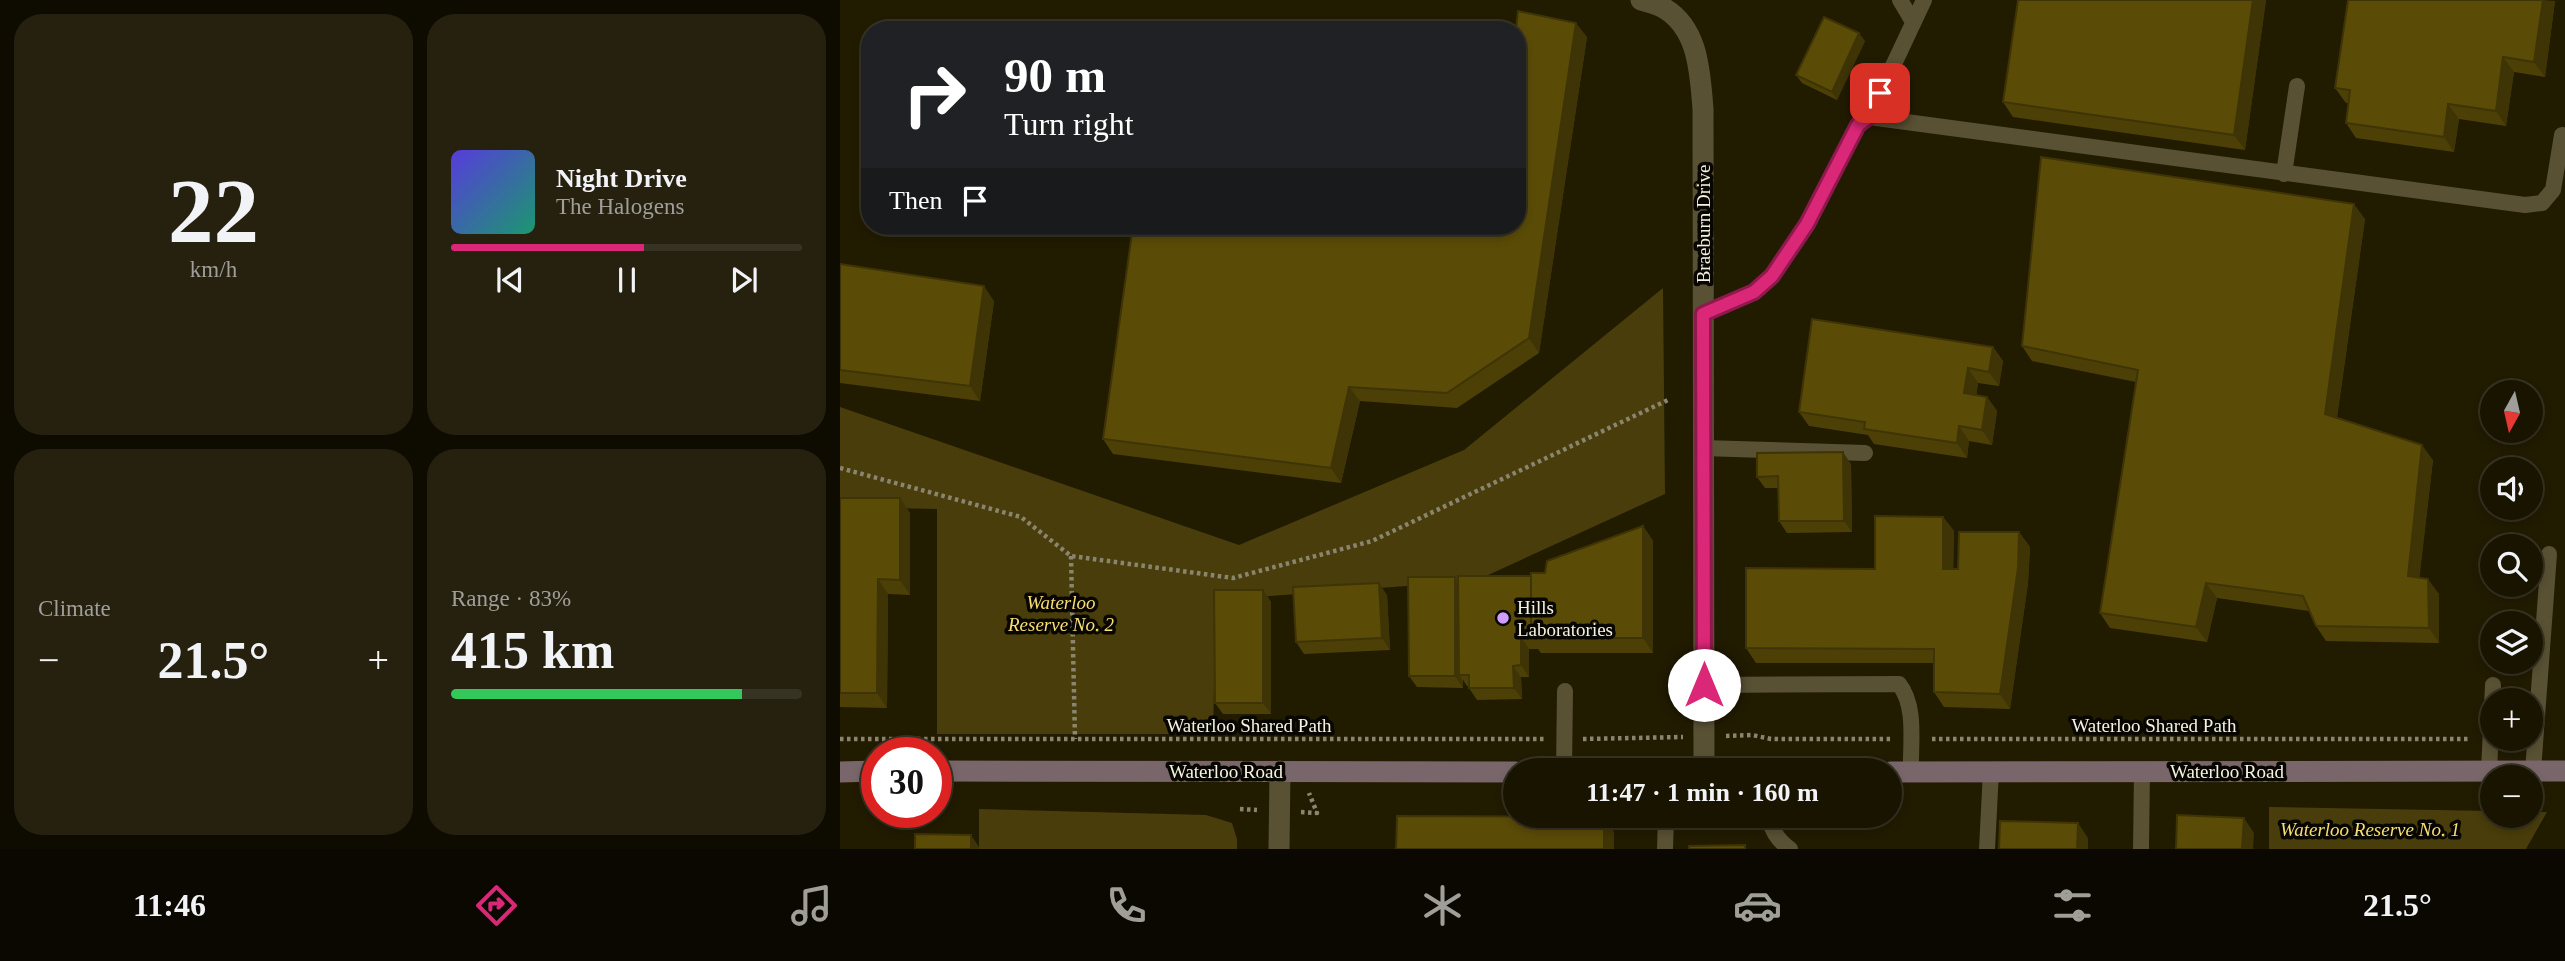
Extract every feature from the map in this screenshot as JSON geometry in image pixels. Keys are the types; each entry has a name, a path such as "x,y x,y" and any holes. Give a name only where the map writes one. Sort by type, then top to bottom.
{"street":[{"name":"Braeburn Drive","path":"1641,0 1662,7 1681,23 1693,44 1700,68 1703,109 1704,758"},
{"name":"Waterloo Road","path":"952,771 1503,772"},
{"path":"1279,849 1280,771"},
{"name":"Waterloo Road","path":"1902,772 2480,771"},
{"name":"Waterloo Road","path":"2543,771 2565,771"},
{"path":"840,772 861,772"}],"lane":[{"path":"1899,0 1913,22"},
{"path":"1703,314 1754,292 1772,276 1807,224 1858,125 1869,117 1924,0"},
{"path":"2284,174 2297,86"},
{"path":"1869,117 2525,205 2542,203 2553,190 2562,135"},
{"path":"1703,448 1865,453"},
{"path":"2533,765 2549,554"},
{"path":"1704,685 1899,684 1906,695 1910,713 1910,739 1902,765"},
{"path":"1564,758 1565,691"},
{"path":"1987,849 1991,771"},
{"path":"2141,849 2142,771"},
{"path":"1665,849 1666,828"},
{"path":"1772,828 1781,843 1790,849"}],"path":[{"path":"840,468 1021,517 1070,556 1233,578 1372,541 1670,399"},
{"path":"1070,556 1075,739"},
{"name":"Waterloo Shared Path","path":"1744,736 1771,740 2480,739"},
{"name":"Waterloo Shared Path","path":"840,739 1290,741 1657,738"}],"green space":[{"name":"Waterloo Reserve No. 2","path":"1663,288 1665,494 1475,581 1216,600 1213,734 937,734 937,509 840,507 840,407 1239,545 1464,450"},
{"name":"Waterloo Reserve No. 1","path":"2269,807 2480,811 2480,828 2538,828 2526,849 2269,849"},
{"path":"979,809 1206,815 1232,823 1237,849 979,849"}],"building":[{"path":"2018,0 2253,0 2234,135 2003,102"},
{"path":"2348,0 2543,0 2534,62 2503,57 2496,111 2448,104 2444,137 2346,123 2350,90 2335,88"},
{"path":"1518,11 1576,23 1529,338 1447,393 1349,387 1331,468 1103,439 1132,235 1526,235 1526,21 1517,21"},
{"path":"1824,17 1859,33 1832,92 1796,75"},
{"path":"2041,157 2354,204 2325,414 2422,445 2408,576 2428,579 2429,628 2316,626 2303,596 2206,583 2196,627 2100,613 2138,370 2022,346"},
{"path":"840,264 984,286 970,386 840,370"},
{"path":"1812,319 1993,347 1989,372 1968,368 1964,393 1987,397 1982,430 1959,426 1957,443 1864,429 1865,422 1799,412"},
{"path":"1843,452 1844,521 1779,521 1778,476 1757,477 1757,453"},
{"path":"840,498 900,498 900,580 878,579 877,693 840,693"},
{"path":"1875,516 1943,517 1943,569 1958,569 1959,532 2019,532 2018,568 2000,694 1934,692 1934,649 1746,648 1746,568 1875,569"},
{"path":"1643,526 1643,638 1531,638 1531,573 1545,573 1547,561"},
{"name":"Hills Laboratories","path":"1458,576 1531,576 1531,637 1521,637 1521,665 1513,666 1514,688 1469,688 1469,675 1459,675"},
{"path":"1408,577 1455,577 1455,676 1409,676"},
{"path":"1379,583 1382,638 1296,642 1293,587"},
{"path":"1214,590 1263,590 1263,703 1215,703"},
{"path":"2177,815 2244,818 2242,849 2176,849"},
{"path":"1397,816 1503,817 1503,828 1604,828 1604,849 1396,849"},
{"path":"2000,821 2078,823 2077,849 1999,849"},
{"path":"915,834 971,835 971,849 915,849"},
{"path":"1745,845 1745,849 1689,849 1689,846"}],"place":[{"name":"Hills Laboratories","path":"1503,618"}],"route":[{"path":"1704,685 1703,314 1754,292 1772,276 1807,224 1827,189 1842,153 1858,125 1869,117 1880,93"}]}
